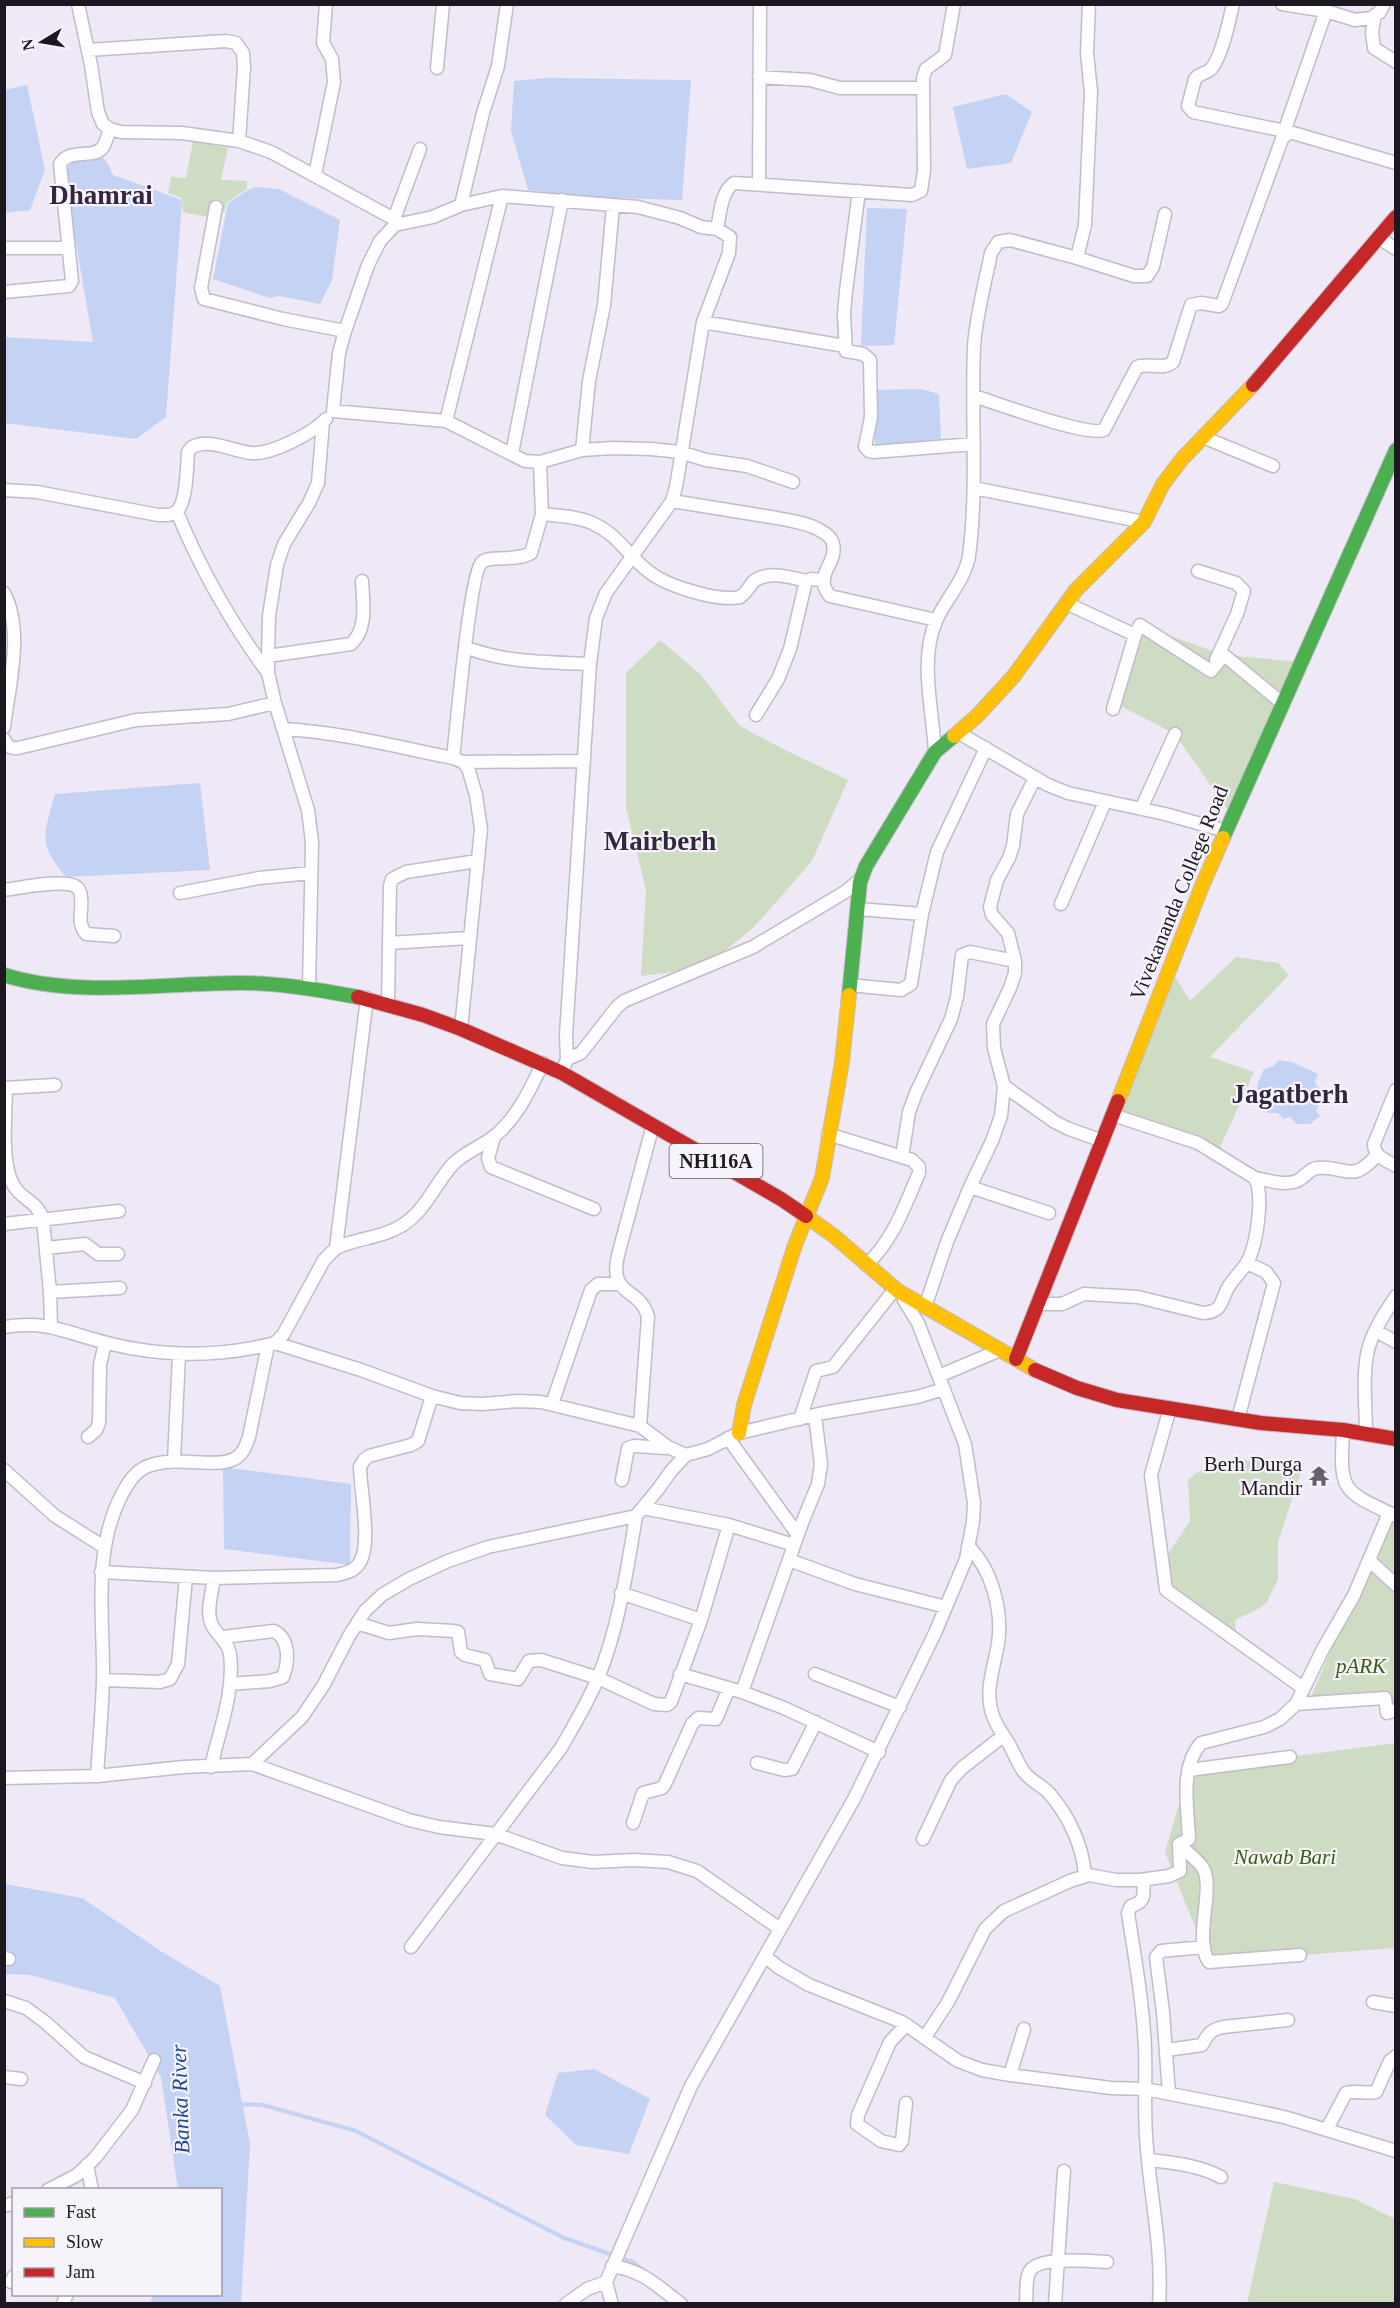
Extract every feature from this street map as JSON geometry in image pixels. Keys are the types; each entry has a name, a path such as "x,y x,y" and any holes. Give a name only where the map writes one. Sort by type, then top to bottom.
{"main road":[{"path":"734,1436 795,1245 822,1178 842,1062 857,909 866,866 935,752 959,733 1013,677 1066,603 1144,522 1163,484 1182,459 1263,374 1395,217"},
{"name":"Vivekananda College Road","path":"1016,1359 1040,1304 1202,886 1395,450"},
{"name":"NH116A","path":"4,975 27,982 71,987 241,983 309,987 388,1004 461,1029 562,1072 807,1216 896,1290 1060,1382 1096,1395 1170,1408 1238,1419 1343,1430 1395,1439"}],"street":[{"path":"78,4 98,112 103,124 110,129 121,132 182,133 239,141 271,152 395,222 433,217 461,205 502,196 638,207 717,229 730,237 731,243 703,322 672,501 606,593 596,618 590,664 566,1035 567,1059 562,1072"},
{"path":"315,175 334,82 332,59 323,42 326,4"},
{"path":"437,68 443,4"},
{"path":"461,205 483,113 498,66 507,4"},
{"path":"759,184 760,4"},
{"path":"717,229 728,187 734,183 912,195 921,191 924,170 921,88 926,69 945,55 954,4"},
{"path":"1077,258 1085,225 1091,92 1087,53 1089,4"},
{"path":"1233,4 1222,44 1212,67 1197,75 1195,79 1188,106 1193,112 1283,135 1293,133 1395,163"},
{"path":"1282,4 1326,11 1355,20 1371,18 1384,4"},
{"path":"974,396 1086,430 1100,432 1104,430 1137,367 1144,364 1163,367 1173,362 1191,305 1201,303 1219,306 1222,304 1326,11"},
{"path":"1375,15 1372,32 1374,48 1395,62"},
{"path":"88,50 226,41 236,43 243,53 244,67 239,141"},
{"path":"759,77 810,80 840,88 854,89 921,88"},
{"path":"4,292 69,286 72,281 60,164 69,156 99,150 104,146 110,129"},
{"path":"4,490 37,492 168,515 177,512 182,503 188,452 192,447 207,444 253,454 310,432 323,422 333,411 339,353 368,265 380,241 395,222 420,149"},
{"path":"859,191 846,291 845,346 850,353 863,354 870,360 871,417 866,447 869,451 874,452 974,444"},
{"path":"446,421 502,196"},
{"path":"512,453 562,200"},
{"path":"582,450 587,392 604,305 613,206"},
{"path":"216,207 201,288 204,299 345,331"},
{"path":"935,752 929,645 936,621 955,590 968,560 974,488 975,344 991,253 998,242 1010,240 1134,276 1147,276 1153,267 1165,214"},
{"path":"1379,238 1395,249"},
{"path":"4,248 67,248"},
{"path":"703,322 845,346"},
{"path":"333,411 446,421 525,461 540,462 582,450 651,448 747,466 793,482"},
{"path":"309,987 312,842 308,810 275,703 268,673 268,656 269,616 277,565 284,544 309,503 318,483 323,422"},
{"path":"1203,437 1273,465"},
{"path":"461,1029 481,829 471,777 458,760 465,647 470,608 480,566 487,560 523,558 531,553 542,514 540,462"},
{"path":"974,488 1144,522"},
{"path":"672,501 798,522 820,530 830,537 834,551 824,580 825,590 830,596 936,621"},
{"path":"177,512 200,563 250,649 268,673"},
{"path":"542,514 592,522 616,537 646,570 657,578 721,598 740,597 754,582 765,576 782,576 806,581 824,580"},
{"path":"1198,571 1236,583 1244,591 1237,614 1210,672"},
{"path":"268,656 339,648 359,638 362,626 362,581"},
{"path":"756,715 775,686 790,649 806,581"},
{"path":"4,593 11,606 14,620 4,727"},
{"path":"1066,603 1135,635"},
{"path":"1113,709 1140,625 1210,672"},
{"path":"465,647 488,656 508,660 590,664"},
{"path":"1210,672 1224,655 1282,703"},
{"path":"5,743 13,749 136,720 228,714 275,703"},
{"path":"283,729 326,732 458,760 584,761"},
{"path":"959,733 1035,778 1068,793 1226,831"},
{"path":"1141,809 1175,734"},
{"path":"849,985 902,990 911,984 922,914 937,852 986,748"},
{"path":"925,1307 947,1242 1001,1116 1004,1086 994,1048 993,1024 1010,988 1015,973 1015,961 1008,933 992,915 990,907 997,880 1013,846 1017,813 1035,778"},
{"path":"1061,904 1105,802"},
{"path":"388,1004 392,879 406,872 477,861"},
{"path":"180,893 259,878 311,873"},
{"path":"567,1059 581,1053 624,1001 753,947 845,892 862,878"},
{"path":"4,891 59,884 74,885 79,888 81,897 81,928 86,934 114,936"},
{"path":"857,909 922,914"},
{"path":"389,943 469,938"},
{"path":"902,1157 909,1112 951,1019 957,997 962,955 970,952 1015,961"},
{"path":"336,1248 367,998"},
{"path":"97,1776 103,1680 101,1572 112,1515 128,1483 137,1472 146,1466 174,1460 224,1462 236,1459 243,1452 249,1437 271,1344 283,1335 324,1260 336,1248 401,1226 422,1209 454,1164 469,1150 494,1137 512,1120 525,1100 543,1063"},
{"path":"51,1326 44,1220 40,1209 16,1189 9,1178 6,1164 5,1088 55,1085"},
{"path":"1004,1086 1055,1122 1103,1141"},
{"path":"1395,1090 1374,1144 1374,1151 1377,1155 1395,1166"},
{"path":"1113,1115 1198,1143 1255,1178 1290,1182 1297,1181 1318,1168 1348,1173 1359,1171 1366,1168 1377,1155"},
{"path":"640,1426 648,1317 646,1308 619,1284 615,1265 653,1125"},
{"path":"828,1134 902,1157 916,1163 919,1173 900,1217 875,1257 866,1265"},
{"path":"494,1137 488,1158 491,1167 594,1209"},
{"path":"1040,1304 1062,1304 1076,1296 1096,1295 1154,1300 1211,1313 1221,1304 1226,1290 1247,1263 1256,1228 1259,1193 1255,1178"},
{"path":"970,1186 1049,1213"},
{"path":"4,1224 119,1210"},
{"path":"46,1248 85,1244 98,1254 118,1254"},
{"path":"1238,1419 1274,1283 1266,1272 1247,1263"},
{"path":"552,1404 591,1290 598,1284 619,1284"},
{"path":"50,1292 120,1288"},
{"path":"612,2304 606,2282 691,2085 854,1800 879,1752 964,1565 974,1511 968,1455 918,1323 896,1290 833,1367 816,1371 800,1419"},
{"path":"1366,1434 1366,1364 1376,1331 1395,1296"},
{"path":"4,1327 26,1324 51,1326 105,1343 142,1351 179,1354 271,1344 361,1370 432,1396 482,1404 518,1401 552,1404 640,1426 663,1446 686,1455"},
{"path":"1376,1331 1395,1342"},
{"path":"88,1437 96,1430 99,1423 100,1365 105,1343"},
{"path":"939,1376 1000,1350"},
{"path":"174,1460 179,1354"},
{"path":"411,1947 561,1748 580,1715 598,1678 616,1622 639,1512 686,1455 708,1449 734,1436 800,1419 898,1401 944,1389"},
{"path":"101,1572 213,1578 337,1575 350,1572 357,1566 365,1546 360,1467 369,1456 418,1441 432,1396"},
{"path":"1170,1408 1151,1475 1166,1590 1303,1688"},
{"path":"742,1692 818,1484 821,1464 815,1416"},
{"path":"1179,1845 1189,1839 1187,1794 1189,1770 1195,1750 1201,1743 1264,1727 1280,1719 1296,1704 1323,1648 1347,1609 1392,1514 1359,1498 1345,1482 1341,1469 1343,1430"},
{"path":"734,1436 796,1540"},
{"path":"622,1480 626,1451 630,1447 663,1446"},
{"path":"663,1446 667,1460 663,1482"},
{"path":"4,1470 55,1516 104,1547"},
{"path":"252,1764 302,1716 323,1686 365,1611 382,1595 448,1561 488,1547 639,1512 729,1525 796,1540"},
{"path":"357,1623 389,1633 417,1629 458,1632 460,1652 485,1660 488,1671 494,1676 518,1679 529,1661 540,1660 598,1678 654,1704 667,1705 671,1702 701,1620 729,1525"},
{"path":"968,1546 979,1558 993,1590 999,1636 990,1684 990,1703 995,1721 1024,1772 1049,1793 1074,1833 1082,1854 1085,1876"},
{"path":"789,1560 855,1584 946,1607"},
{"path":"1370,1561 1395,1585"},
{"path":"103,1680 160,1682 170,1679 178,1664 186,1576"},
{"path":"211,1767 230,1683 229,1650 223,1637 215,1630 209,1613 213,1578"},
{"path":"621,1593 701,1620"},
{"path":"223,1637 273,1631 281,1634 285,1641 286,1671 283,1677 278,1680 230,1683"},
{"path":"680,1674 742,1692 816,1722 879,1752"},
{"path":"815,1674 900,1707"},
{"path":"633,1823 643,1793 662,1788 665,1784 692,1724 698,1718 716,1719 729,1688"},
{"path":"1296,1704 1385,1698 1391,1712"},
{"path":"757,1762 784,1770 792,1769 816,1722"},
{"path":"923,1839 951,1780 1004,1736"},
{"path":"1189,1770 1290,1757"},
{"path":"4,1778 97,1776 184,1767 252,1764 409,1820 439,1827 495,1834 562,1858 593,1862 634,1860 668,1862 697,1871 780,1929"},
{"path":"925,2037 948,2002 985,1929 995,1917 1041,1893 1089,1875 1116,1880 1143,1880 1170,1876 1180,1871 1179,1845"},
{"path":"1179,1845 1203,1869 1205,1875 1204,1947 1206,1959 1213,1963 1300,1954"},
{"path":"1143,1880 1143,1900 1131,1906 1128,1913 1141,1998 1145,2049 1144,2089 1157,2227 1159,2304"},
{"path":"1169,2094 1167,2050 1157,1970 1158,1953 1166,1950 1204,1947"},
{"path":"765,1956 778,1967 810,1985 906,2025 958,2061 982,2070 1111,2088 1144,2089 1284,2117 1395,2151"},
{"path":"4,2001 26,2008 84,2057 145,2083"},
{"path":"1373,2002 1395,2006"},
{"path":"1167,2050 1202,2045 1207,2034 1213,2029 1288,2020"},
{"path":"906,2025 890,2042 858,2115 857,2124 881,2141 890,2145 899,2145 902,2140 906,2103"},
{"path":"1010,2075 1024,2029"},
{"path":"1327,2129 1347,2093 1352,2091 1376,2092 1390,2061 1395,2056"},
{"path":"52,2188 77,2175 132,2110 154,2060"},
{"path":"4,2077 21,2079"},
{"path":"1149,2160 1191,2165 1205,2169 1221,2178"},
{"path":"87,2165 92,2188"},
{"path":"1055,2304 1064,2170"},
{"path":"615,2259 644,2275 681,2304"},
{"path":"1026,2304 1030,2269 1035,2266 1058,2261 1107,2262"},
{"path":"566,2304 587,2289 606,2282"}],"green space":[{"path":"193,141 228,148 221,180 247,181 247,189 227,202 224,212 211,218 183,212 182,198 168,193 171,177 186,178"},
{"path":"1140,625 1224,655 1302,662 1232,816 1175,734 1117,704"},
{"path":"660,640 700,674 740,726 848,780 812,861 754,927 704,968 641,976 646,890 626,808 626,673"},
{"path":"1236,957 1278,963 1289,975 1210,1057 1254,1072 1218,1152 1116,1114 1170,968 1190,1001"},
{"path":"1218,1459 1304,1463 1278,1542 1278,1579 1267,1602 1235,1620 1236,1633 1171,1588 1166,1557 1190,1521 1188,1479"},
{"name":"pARK","path":"1395,1504 1395,1706 1311,1697 1389,1513"},
{"name":"Nawab Bari","path":"1395,1743 1395,1948 1209,1962 1165,1852 1189,1770"},
{"path":"1274,2182 1355,2199 1395,2219 1395,2303 1247,2303"}],"water":[{"path":"547,78 691,80 682,200 584,197 528,190 511,131 514,81"},
{"path":"27,85 45,170 30,210 5,213 5,90"},
{"path":"1006,94 1032,112 1011,163 967,169 953,107"},
{"path":"98,154 107,162 113,175 182,200 166,417 136,439 5,423 4,337 93,342 65,179 72,162"},
{"path":"256,187 279,189 340,220 332,280 320,304 279,296 270,298 213,279 228,203"},
{"path":"867,208 907,209 894,345 861,346"},
{"path":"921,389 939,394 941,439 875,447 873,390"},
{"path":"200,783 210,870 66,877 50,855 46,829 55,794"},
{"path":"1278,1060 1292,1062 1318,1074 1315,1081 1324,1092 1323,1099 1316,1110 1320,1116 1310,1124 1296,1124 1291,1117 1283,1119 1278,1113 1267,1113 1256,1104 1256,1090 1264,1069 1274,1066"},
{"path":"223,1467 351,1484 350,1565 224,1549"},
{"name":"Banka River","path":"5,1884 82,1898 162,1952 220,1986 250,2144 241,2303 150,2303 153,2296 222,2296 222,2188 178,2188 161,2077 115,1998 30,1975 5,1974"},
{"path":"594,2069 650,2099 629,2154 576,2145 545,2115 558,2073"}],"waterway":[{"path":"238,2104 263,2105 356,2131 564,2238 633,2262 644,2271"}],"traffic: fast":[{"path":"1223,838 1396,450"},
{"path":"849,995 860,882 866,866 935,752 954,736"},
{"path":"4,975 32,982 91,988 255,983 300,987 358,997"}],"traffic: slow":[{"path":"954,736 977,716 1013,677 1076,590 1144,522 1163,484 1182,459 1253,385"},
{"path":"1118,1101 1223,838"},
{"path":"739,1433 744,1405 795,1245 822,1178 842,1062 849,995"},
{"path":"806,1216 834,1236 898,1291 1035,1370"}],"traffic: jam":[{"path":"1253,385 1396,217"},
{"path":"358,997 423,1015 461,1029 562,1073 781,1199 806,1216"},
{"path":"1016,1359 1118,1101"},
{"path":"1035,1370 1077,1388 1117,1400 1261,1423 1343,1430 1396,1439"}],"place":[{"name":"Berh Durga Mandir","path":"1319,1476"}],"district":[{"name":"Dhamrai","path":"101,195"},
{"name":"Mairberh","path":"660,841"},
{"name":"Jagatberh","path":"1290,1094"}]}
